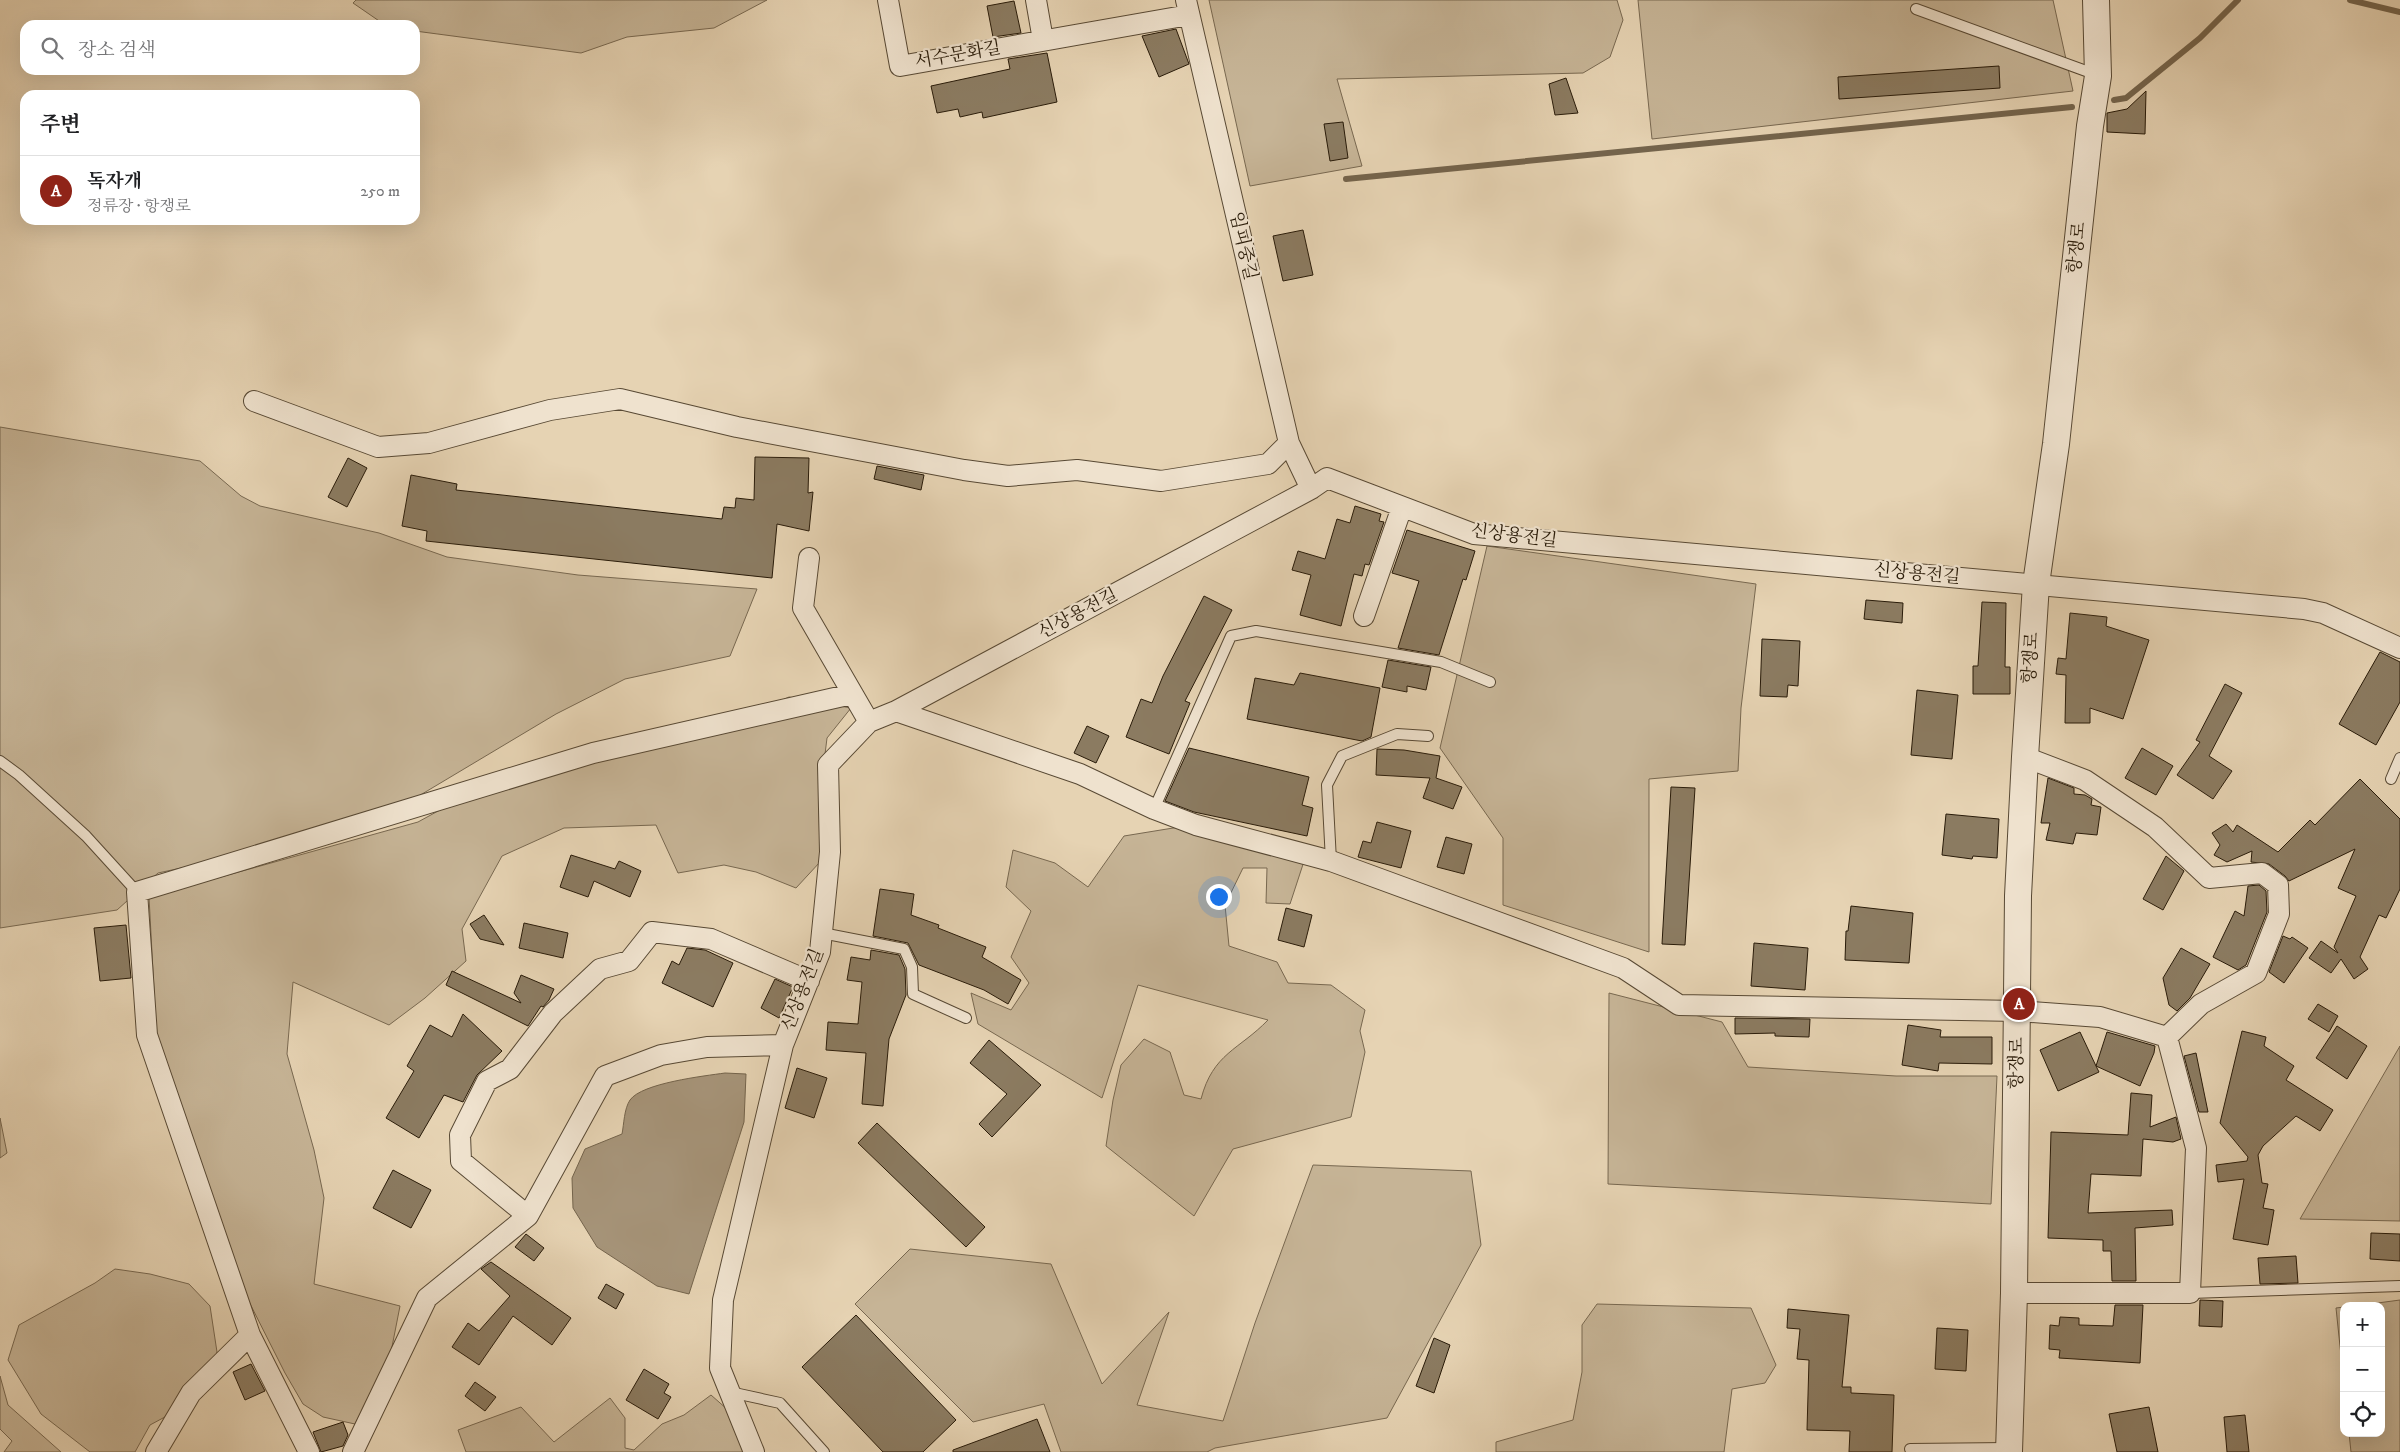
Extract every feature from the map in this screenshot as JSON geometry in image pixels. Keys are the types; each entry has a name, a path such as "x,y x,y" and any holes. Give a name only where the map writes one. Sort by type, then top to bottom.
{"street":[{"name":"서수문화길","path":"888,0 900,66 1043,40"},
{"path":"1036,0 1043,40 1187,7"},
{"name":"항쟁로","path":"2009,1450 2014,1293 2018,896 2024,757 2036,584 2056,444 2090,126 2098,76 2096,0"},
{"name":"임피중길","path":"1187,7 1289,443 1311,489"},
{"path":"254,401 378,447 429,443 550,410 620,399 737,427 964,470 1008,476 1077,470 1161,481 1268,464 1289,443"},
{"name":"신상용전길","path":"754,1452 720,1368 723,1300 782,1045 820,952 830,852 828,765 869,722 896,711 1311,489 1326,478 1474,534 2036,584"},
{"path":"1364,616 1402,507"},
{"path":"809,558 803,608 869,722"},
{"path":"2036,584 2304,609 2323,613 2400,648"},
{"path":"309,1452 250,1335 147,1035 138,892 593,753 852,694"},
{"path":"896,711 1080,774 1154,809 1196,825 1331,861 1623,968 1678,1004 2018,1012 2100,1017 2167,1037"},
{"path":"2024,757 2086,780 2155,827 2209,878 2262,872 2278,885 2279,914 2256,973 2201,1004 2167,1037"},
{"path":"528,1216 461,1161 460,1135 487,1081 510,1069 553,1013 600,969 629,961 652,932 711,940 808,981"},
{"path":"2014,1293 2190,1293 2196,1148 2167,1037"},
{"path":"353,1452 427,1298 528,1216 605,1076 661,1055 707,1047 782,1045"},
{"path":"156,1452 191,1394 250,1335"}],"lane":[{"path":"1916,9 2098,76"},
{"path":"1154,809 1231,636 1256,631 1441,662 1490,682"},
{"path":"1331,861 1327,785 1342,756 1397,734 1428,736"},
{"path":"2391,779 2400,758"},
{"path":"0,761 86,836 138,892"},
{"path":"822,933 904,949 912,967 913,994 966,1018"},
{"path":"2190,1293 2400,1286"},
{"path":"729,1392 780,1404 824,1452"},
{"path":"1910,1449 2009,1450"}],"shaded area":[{"path":"356,0 767,0 714,28 627,37 581,53 420,32 420,20 378,20 353,3"},
{"path":"1209,0 1617,0 1623,20 1610,57 1583,73 1337,79 1362,166 1250,186"},
{"path":"1638,0 2053,0 2073,91 1652,139"},
{"path":"0,427 200,461 241,496 260,506 379,533 447,557 578,575 757,589 730,656 625,679 556,714 412,800 386,806 311,840 158,873 117,910 0,928"},
{"path":"1487,546 1756,584 1741,708 1738,771 1649,779 1649,952 1503,905 1503,838 1440,748"},
{"path":"789,697 851,708 827,738 819,803 820,862 796,888 756,872 724,865 678,873 656,825 564,828 502,856 462,929 466,961 425,998 389,1025 293,982 287,1054 314,1150 324,1198 314,1284 400,1306 390,1357 355,1424 323,1417 303,1404 285,1373 237,1278 157,1046 149,897 418,822 522,765 744,718"},
{"path":"1210,822 1309,846 1290,904 1266,903 1267,868 1243,868 1225,905 1229,946 1277,962 1288,983 1331,985 1365,1010 1360,1031 1365,1052 1351,1117 1233,1149 1194,1216 1106,1146 1121,1065 1144,1039 1170,1052 1184,1095 1201,1099 1212,1071 1228,1054 1268,1020 1138,985 1102,1098 978,1024 971,993 1011,1010 1029,983 1011,957 1031,911 1006,887 1013,850 1055,863 1088,887 1124,836"},
{"path":"1609,993 1722,1022 1748,1067 1896,1076 1997,1076 1991,1204 1608,1184"},
{"path":"2400,1046 2400,1221 2300,1219"},
{"path":"725,1073 746,1074 744,1122 689,1294 657,1286 597,1247 573,1208 572,1178 585,1149 622,1134 626,1108 630,1100 637,1094 674,1081"},
{"path":"0,1118 7,1153 0,1158"},
{"path":"1313,1165 1471,1171 1481,1245 1387,1418 1215,1448 1207,1452 1061,1452 1044,1404 973,1422 855,1304 910,1249 1051,1264 1102,1384 1169,1312 1137,1405 1223,1421 1255,1323"},
{"path":"115,1269 150,1274 189,1284 210,1306 217,1352 202,1397 150,1425 135,1452 90,1452 41,1414 8,1360 19,1325 95,1283"},
{"path":"2400,1300 2400,1452 2351,1452 2349,1437 2385,1437 2385,1302"},
{"path":"1597,1304 1751,1308 1776,1365 1765,1383 1732,1389 1724,1452 1496,1452 1496,1442 1573,1420 1582,1372 1582,1325"},
{"path":"2336,1308 2340,1308 2340,1346"},
{"path":"0,1376 8,1405 61,1452 4,1452 12,1441 0,1429"},
{"path":"711,1395 728,1410 744,1449 742,1452 466,1452 458,1430 521,1407 554,1442 610,1398 625,1418 625,1448 634,1450 662,1424 684,1415"}],"building":[{"path":"1014,1 1021,33 993,37 987,6"},
{"path":"1176,29 1189,64 1159,77 1142,36"},
{"path":"1047,53 1057,102 983,118 982,112 960,117 958,109 937,113 931,86 1010,69 1008,59"},
{"path":"1999,66 2000,88 1839,99 1838,77"},
{"path":"1566,78 1578,113 1555,115 1549,84"},
{"path":"2146,91 2145,134 2107,132 2107,113 2127,109"},
{"path":"1343,122 1348,158 1330,161 1324,124"},
{"path":"1303,230 1313,275 1283,281 1273,236"},
{"path":"755,457 809,458 808,493 813,492 809,531 777,524 772,578 426,541 427,531 402,526 411,475 457,484 456,490 722,519 724,507 735,508 736,498 754,500"},
{"path":"348,458 367,468 347,507 328,497"},
{"path":"877,466 924,475 921,490 874,479"},
{"path":"1355,506 1381,514 1379,521 1384,522 1369,565 1365,564 1362,576 1354,574 1341,626 1300,615 1311,575 1292,570 1298,551 1325,559 1337,519 1350,523"},
{"path":"1407,530 1475,551 1466,580 1463,579 1439,655 1398,648 1419,581 1392,573"},
{"path":"1204,596 1232,610 1185,701 1190,703 1169,754 1126,737 1141,699 1152,703 1163,676"},
{"path":"1866,600 1903,603 1902,623 1864,619"},
{"path":"1982,602 2006,603 2005,667 2010,667 2010,694 1973,694 1973,666 1978,666"},
{"path":"2070,613 2107,617 2106,626 2149,640 2123,719 2090,708 2090,723 2065,723 2066,675 2056,674 2058,658 2066,659"},
{"path":"1762,639 1800,641 1798,686 1788,685 1787,697 1760,696"},
{"path":"2380,652 2400,662 2400,702 2376,745 2339,724"},
{"path":"1388,660 1431,667 1426,690 1407,686 1407,692 1382,687"},
{"path":"1300,673 1380,688 1371,737 1362,741 1247,719 1255,678 1294,685"},
{"path":"2225,684 2242,693 2209,756 2232,771 2213,799 2177,775 2200,742 2196,740"},
{"path":"1917,690 1958,695 1952,759 1911,755"},
{"path":"1087,726 1109,736 1096,763 1074,753"},
{"path":"1189,748 1309,777 1302,805 1313,808 1307,836 1194,812 1165,801"},
{"path":"2142,748 2173,766 2156,795 2125,778"},
{"path":"1377,749 1404,750 1440,756 1436,778 1462,787 1453,809 1423,798 1430,778 1376,775"},
{"path":"2048,778 2074,788 2074,794 2085,795 2092,799 2091,805 2101,807 2097,835 2076,833 2073,844 2046,840 2050,823 2041,823"},
{"path":"2360,779 2400,819 2400,889 2386,918 2379,915 2360,957 2368,969 2354,979 2341,959 2331,973 2309,958 2321,941 2338,953 2334,947 2356,896 2338,888 2355,849 2289,881 2269,864 2251,862 2252,851 2227,862 2214,855 2220,845 2212,833 2226,824 2233,832 2237,825 2278,852 2310,820 2315,825"},
{"path":"1671,787 1695,788 1685,945 1662,944"},
{"path":"1946,814 1999,819 1997,858 1973,856 1972,859 1942,855"},
{"path":"1377,822 1411,831 1401,868 1358,857 1363,841 1371,843"},
{"path":"1446,837 1472,844 1464,874 1437,867"},
{"path":"571,855 615,869 619,861 641,871 630,897 594,881 588,897 560,887"},
{"path":"2166,856 2184,871 2163,910 2143,899"},
{"path":"2259,885 2266,891 2267,912 2246,965 2238,970 2213,957 2235,911 2244,916 2248,886"},
{"path":"880,889 914,894 911,915 939,925 938,928 986,947 982,957 1021,980 1008,1004 984,990 919,965 908,943 873,936"},
{"path":"1851,906 1913,913 1909,963 1845,960 1846,931 1848,931"},
{"path":"1286,908 1312,915 1304,947 1278,940"},
{"path":"484,915 504,945 480,939 470,924"},
{"path":"524,923 568,933 563,958 519,948"},
{"path":"126,925 131,978 100,981 94,928"},
{"path":"2283,936 2290,939 2292,937 2308,948 2284,983 2269,972"},
{"path":"1754,943 1808,948 1805,990 1751,986"},
{"path":"687,948 705,950 733,963 713,1007 662,983 672,961 679,965"},
{"path":"2181,948 2210,964 2190,998 2177,1011 2169,1005 2163,978"},
{"path":"871,950 899,955 905,969 906,995 889,1039 883,1106 862,1104 866,1053 826,1050 828,1022 858,1024 862,982 847,980 851,957 870,960"},
{"path":"452,971 521,1003 514,993 521,975 554,989 549,1000 543,1007 541,1006 528,1026 446,985"},
{"path":"775,979 793,987 779,1018 761,1008"},
{"path":"2318,1004 2338,1016 2329,1032 2308,1019"},
{"path":"463,1014 502,1051 477,1075 463,1102 444,1095 419,1138 386,1118 414,1071 407,1066 430,1025 452,1037"},
{"path":"1735,1018 1810,1019 1809,1037 1775,1036 1775,1033 1735,1034"},
{"path":"1908,1025 1941,1030 1940,1037 1992,1037 1992,1064 1939,1063 1938,1071 1902,1065"},
{"path":"2337,1026 2367,1046 2347,1079 2316,1058"},
{"path":"2242,1031 2266,1037 2264,1046 2294,1066 2286,1080 2333,1110 2320,1131 2296,1116 2263,1146 2258,1155 2262,1183 2268,1184 2263,1208 2274,1210 2268,1245 2233,1239 2244,1179 2218,1182 2216,1165 2247,1161 2248,1157 2220,1123"},
{"path":"2080,1032 2099,1072 2058,1091 2040,1050"},
{"path":"2107,1032 2155,1046 2154,1053 2140,1086 2096,1066"},
{"path":"989,1040 1041,1085 992,1137 979,1124 1007,1094 970,1063"},
{"path":"2196,1053 2208,1112 2199,1112 2184,1056"},
{"path":"797,1068 827,1078 814,1118 785,1108"},
{"path":"2131,1093 2152,1095 2150,1127 2176,1117 2181,1139 2173,1142 2143,1139 2141,1176 2091,1174 2088,1213 2172,1210 2173,1225 2135,1228 2136,1281 2112,1281 2111,1251 2103,1251 2103,1240 2048,1238 2051,1132 2128,1135"},
{"path":"877,1123 985,1227 966,1247 858,1143"},
{"path":"393,1170 431,1190 411,1228 373,1208"},
{"path":"2371,1233 2400,1234 2400,1261 2370,1259"},
{"path":"526,1234 544,1248 534,1261 515,1247"},
{"path":"2296,1256 2298,1283 2260,1284 2258,1258"},
{"path":"491,1262 571,1318 552,1345 513,1316 479,1365 452,1347 468,1323 479,1331 510,1296 481,1269"},
{"path":"606,1284 624,1294 616,1309 598,1298"},
{"path":"2200,1300 2223,1301 2222,1327 2199,1326"},
{"path":"2115,1305 2143,1305 2140,1363 2059,1358 2060,1350 2049,1349 2050,1325 2059,1326 2060,1317 2079,1318 2079,1325 2113,1326"},
{"path":"1788,1309 1849,1315 1842,1387 1851,1387 1851,1393 1894,1395 1892,1452 1849,1452 1850,1431 1807,1430 1809,1360 1797,1359 1800,1329 1787,1328"},
{"path":"856,1315 956,1420 923,1452 883,1452 802,1367"},
{"path":"1937,1328 1968,1330 1966,1371 1935,1369"},
{"path":"1434,1338 1450,1345 1434,1393 1416,1386"},
{"path":"251,1364 265,1391 245,1400 233,1372"},
{"path":"644,1369 669,1384 664,1393 671,1397 658,1419 626,1400"},
{"path":"475,1382 496,1397 485,1411 465,1396"},
{"path":"2149,1407 2158,1452 2117,1452 2109,1414"},
{"path":"2245,1415 2249,1452 2227,1452 2224,1417"},
{"path":"1037,1419 1050,1452 953,1452 953,1450"},
{"path":"343,1422 348,1435 343,1446 321,1452 313,1432"}],"waterway":[{"path":"2114,100 2126,98 2200,38 2238,0"},
{"path":"2350,0 2400,12"},
{"path":"1346,179 2072,107"}],"place":[{"name":"독자개","path":"2019,1004"}]}
